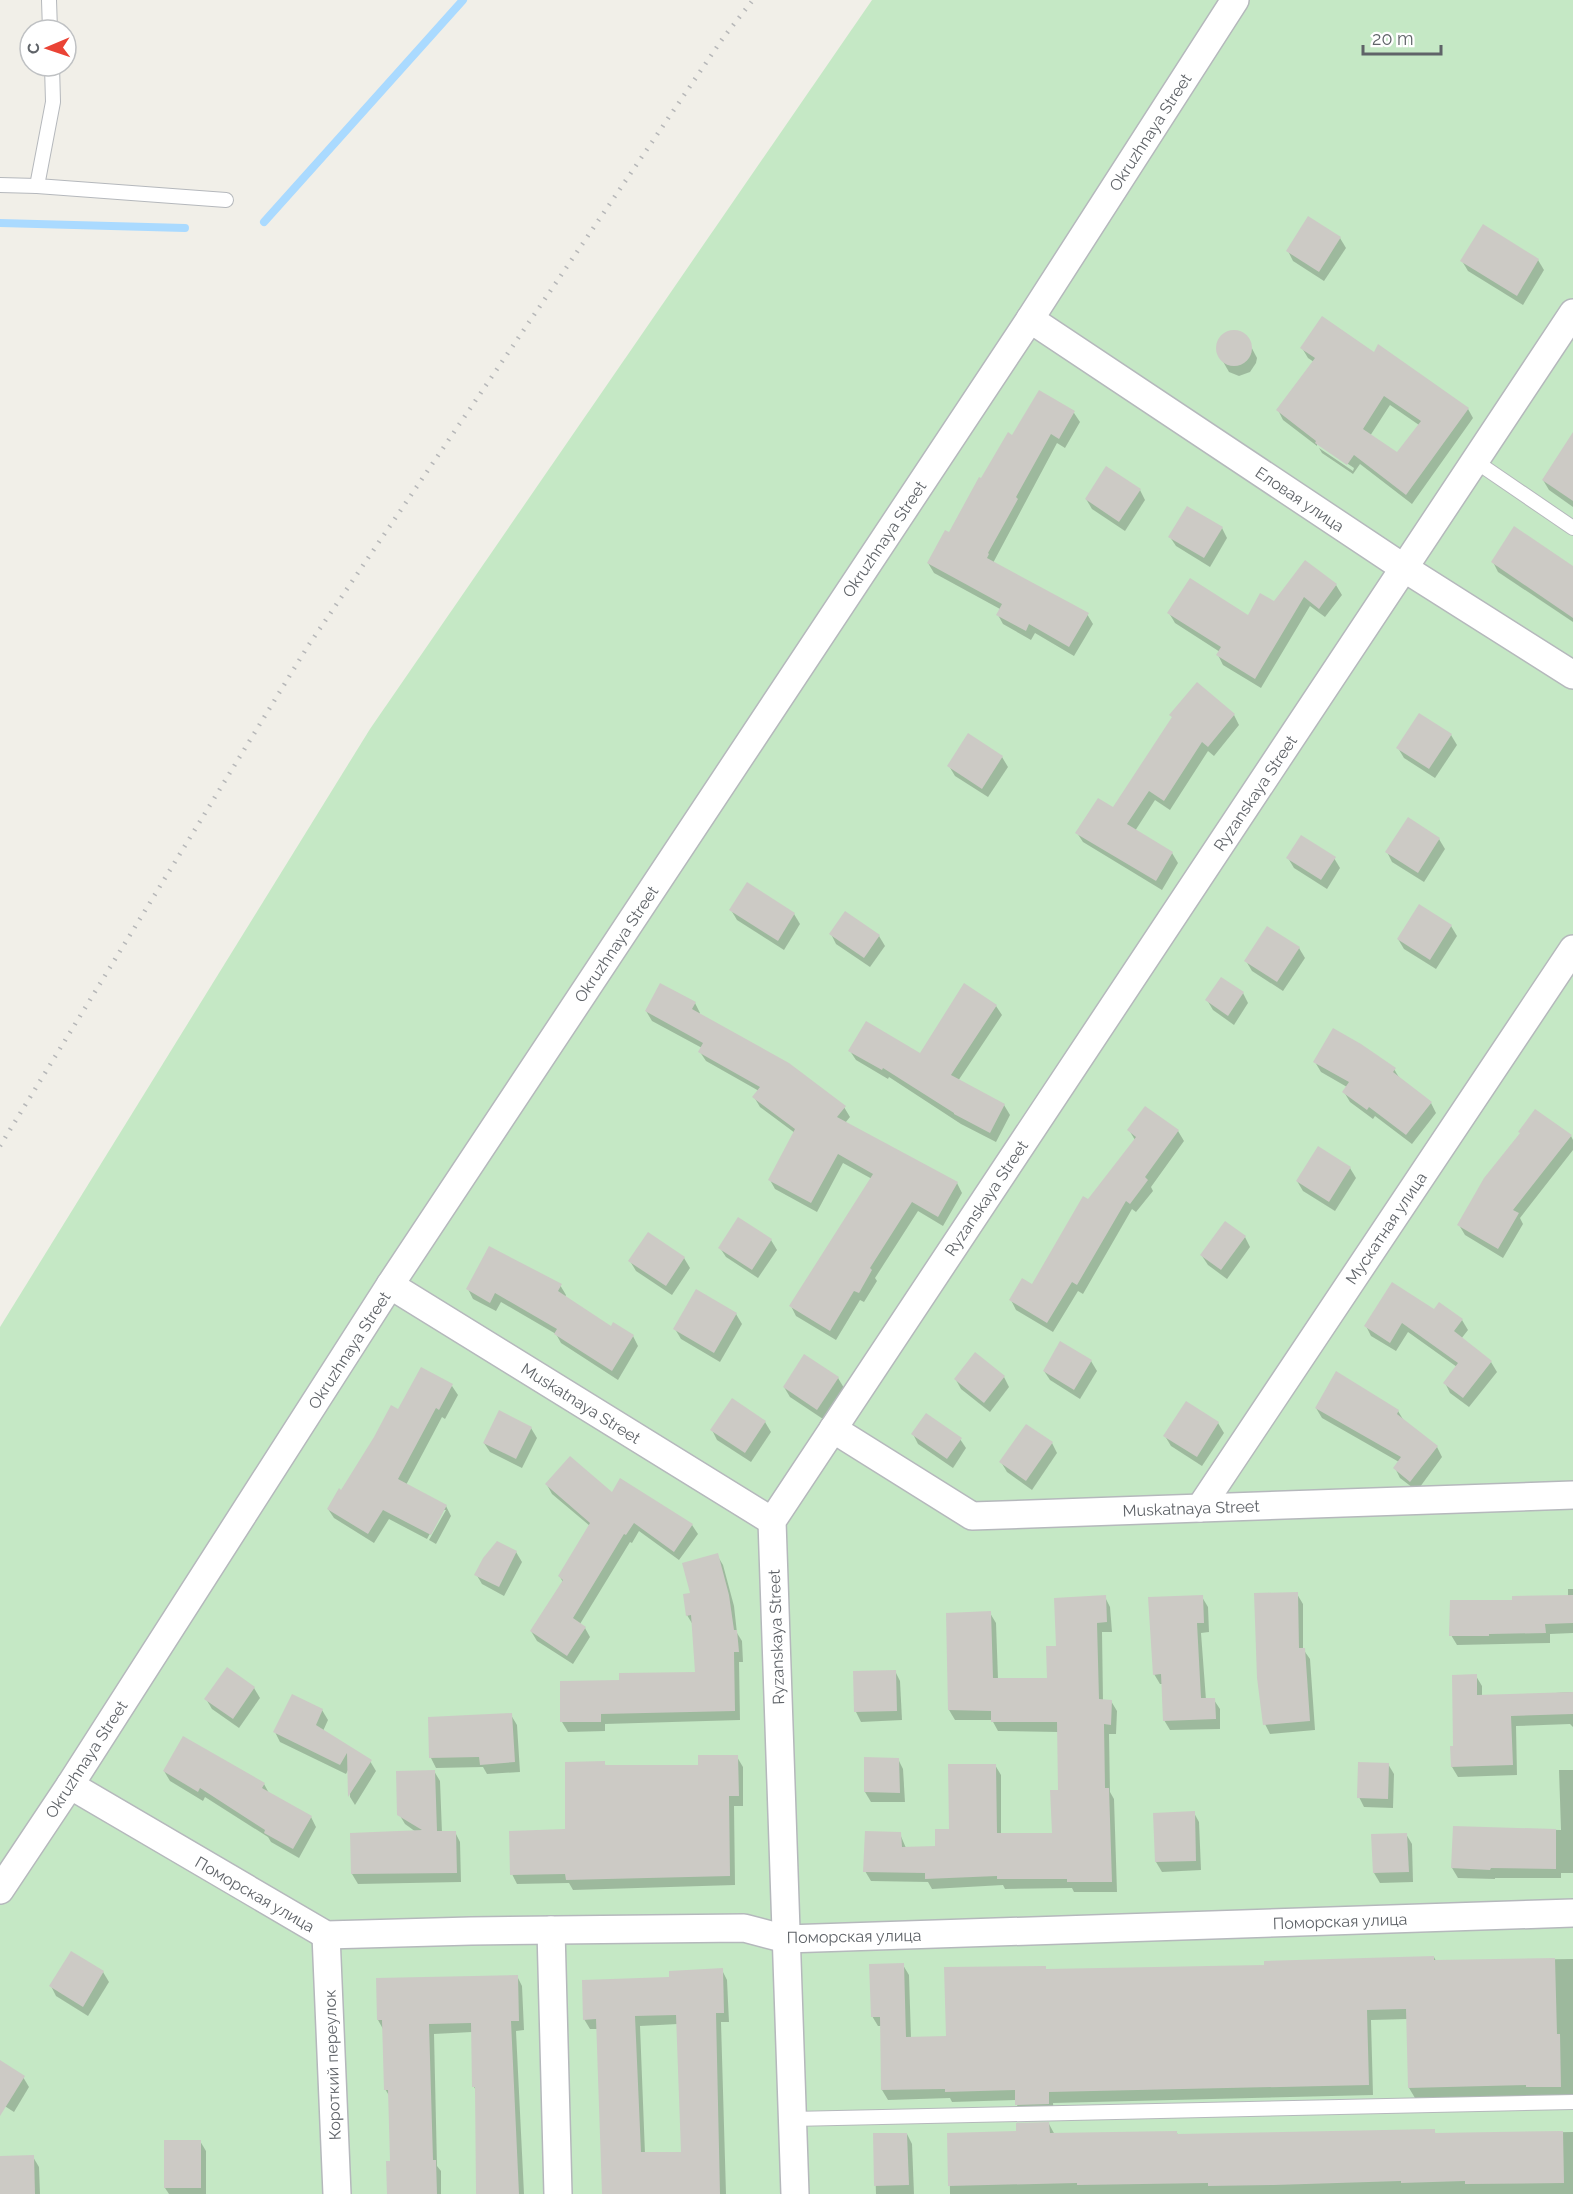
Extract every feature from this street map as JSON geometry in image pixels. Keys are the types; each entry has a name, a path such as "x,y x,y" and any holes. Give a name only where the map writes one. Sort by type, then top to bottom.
{"street":[{"name":"Okruzhnaya Street","path":"0,1890 70,1785 390,1285 1030,319 1235,0"},
{"name":"Ryzanskaya Street","path":"795,2194 772,1521 1573,314"},
{"name":"Еловая улица","path":"1030,319 1404,568 1573,675"},
{"name":"Мускатная улица","path":"1200,1508 1573,949"},
{"name":"Muskatnaya Street","path":"390,1285 772,1521"},
{"name":"Muskatnaya Street","path":"833,1429 972,1516 1573,1495"},
{"name":"Поморская улица","path":"70,1785 326,1935 744,1928 786,1939 1573,1913"},
{"path":"551,1930 558,2194"},
{"name":"Короткий переулок","path":"326,1935 337,2194"}],"lane":[{"path":"49,0 50,18"},
{"path":"37,186 53,102 52,78"},
{"path":"0,185 226,200"},
{"path":"1475,461 1573,528"},
{"path":"792,2119 1573,2102"}],"green space":[{"path":"872,0 1573,0 1573,2194 0,2194 0,1327 370,729"}],"building":[{"path":"1308,216 1341,237 1319,272 1286,251"},
{"path":"1483,224 1539,259 1517,296 1460,261"},
{"path":"1322,316 1374,352 1378,344 1469,408 1406,495 1354,455 1347,465 1315,443 1316,441 1276,410 1315,358 1300,348","holes":["1384,396 1421,421 1397,452 1363,429"]},
{"path":"1234,330 1247,335 1252,348 1247,361 1234,366 1221,361 1216,348 1221,335"},
{"path":"1039,390 1075,411 1059,439 1051,434 1016,497 1018,499 987,558 1089,613 1069,647 1029,624 1026,631 996,615 1002,604 927,563 945,530 949,532 979,477 981,478 1008,432 1012,435"},
{"path":"1573,432 1573,501 1542,480"},
{"path":"1106,466 1141,489 1119,522 1085,499"},
{"path":"1187,506 1223,527 1204,558 1168,537"},
{"path":"1514,526 1573,566 1573,618 1491,562"},
{"path":"1305,560 1337,584 1319,609 1304,597 1255,679 1216,655 1221,647 1167,613 1190,578 1248,615 1260,593 1274,601"},
{"path":"1197,682 1235,714 1208,747 1202,742 1164,801 1149,791 1127,824 1173,852 1156,881 1075,833 1098,798 1113,807 1172,717 1169,715"},
{"path":"1419,713 1452,734 1429,769 1396,748"},
{"path":"968,733 1003,756 982,789 947,766"},
{"path":"1408,817 1440,838 1418,873 1385,852"},
{"path":"1301,835 1336,857 1321,880 1286,858"},
{"path":"747,882 795,913 778,941 729,910"},
{"path":"1419,904 1452,925 1430,960 1397,939"},
{"path":"845,911 880,935 864,958 829,934"},
{"path":"1267,926 1300,947 1277,982 1244,961"},
{"path":"1221,977 1244,992 1228,1016 1205,1000"},
{"path":"660,983 696,1002 692,1009 789,1063 846,1106 837,1117 958,1182 938,1217 912,1202 870,1268 872,1270 859,1293 854,1291 830,1331 789,1306 873,1174 838,1154 811,1203 768,1180 795,1129 752,1097 760,1087 698,1052 703,1043 645,1011"},
{"path":"964,983 997,1005 951,1075 1005,1104 990,1133 954,1114 883,1068 882,1070 848,1051 866,1021 920,1053"},
{"path":"1333,1028 1396,1068 1393,1072 1432,1102 1406,1135 1369,1107 1367,1110 1342,1092 1349,1082 1313,1062"},
{"path":"1145,1106 1179,1130 1145,1177 1148,1180 1130,1204 1126,1201 1077,1285 1072,1282 1047,1323 1009,1300 1022,1278 1032,1284 1083,1196 1088,1199 1136,1137 1127,1130"},
{"path":"1535,1109 1572,1135 1513,1210 1519,1213 1498,1249 1457,1225 1484,1178 1520,1133 1518,1132"},
{"path":"1318,1146 1351,1167 1329,1202 1296,1181"},
{"path":"738,1217 772,1239 752,1270 718,1248"},
{"path":"1225,1221 1246,1236 1221,1270 1200,1255"},
{"path":"648,1232 685,1257 666,1286 628,1261"},
{"path":"489,1246 562,1284 558,1291 611,1326 613,1322 634,1335 612,1371 554,1334 557,1329 495,1293 490,1303 466,1289"},
{"path":"1392,1282 1434,1309 1439,1302 1463,1319 1454,1331 1492,1361 1463,1398 1443,1383 1458,1363 1402,1323 1390,1343 1364,1326"},
{"path":"696,1289 737,1313 714,1353 673,1329"},
{"path":"1060,1341 1092,1360 1074,1390 1043,1371"},
{"path":"975,1352 1005,1376 984,1403 954,1379"},
{"path":"804,1354 839,1377 817,1410 783,1387"},
{"path":"421,1367 453,1384 439,1410 436,1408 398,1479 447,1505 431,1535 383,1510 368,1534 327,1509 374,1437 391,1405 398,1409"},
{"path":"1336,1371 1399,1410 1397,1414 1438,1446 1410,1482 1393,1468 1401,1457 1315,1408"},
{"path":"732,1398 766,1421 745,1453 710,1430"},
{"path":"1186,1401 1219,1422 1197,1457 1163,1436"},
{"path":"499,1410 532,1427 516,1459 483,1443"},
{"path":"926,1413 962,1438 947,1459 911,1434"},
{"path":"1026,1424 1053,1442 1026,1481 999,1462"},
{"path":"570,1456 612,1492 620,1478 693,1524 674,1552 634,1523 626,1535 624,1534 573,1618 586,1627 567,1656 530,1631 563,1580 558,1576 590,1523 545,1484"},
{"path":"497,1541 517,1551 499,1587 474,1575 483,1558"},
{"path":"718,1553 729,1595 734,1630 737,1630 739,1652 734,1652 735,1711 601,1714 601,1722 560,1722 560,1681 619,1680 619,1673 695,1672 691,1615 686,1616 683,1594 690,1593 682,1563"},
{"path":"1298,1592 1299,1648 1305,1648 1310,1721 1263,1725 1257,1678 1254,1593"},
{"path":"1106,1595 1107,1622 1097,1623 1099,1699 1112,1700 1111,1725 1104,1724 1105,1788 1109,1788 1112,1882 1067,1882 1067,1879 997,1879 997,1876 925,1879 925,1873 863,1872 865,1831 901,1832 902,1847 935,1846 935,1829 949,1829 948,1764 996,1764 997,1833 1052,1833 1050,1790 1058,1790 1057,1722 991,1722 991,1711 948,1710 946,1613 991,1611 993,1678 1047,1678 1046,1646 1056,1646 1054,1598"},
{"path":"1203,1595 1204,1623 1197,1623 1201,1698 1215,1698 1216,1719 1163,1721 1161,1674 1153,1675 1148,1597"},
{"path":"1573,1595 1573,1623 1545,1624 1546,1633 1449,1636 1450,1600 1512,1600 1512,1596"},
{"path":"227,1667 255,1687 233,1719 204,1699"},
{"path":"896,1670 897,1711 854,1712 853,1671"},
{"path":"1477,1674 1477,1695 1573,1692 1573,1714 1511,1716 1513,1765 1451,1767 1452,1675"},
{"path":"292,1694 323,1709 316,1725 372,1760 348,1797 347,1753 340,1765 273,1732"},
{"path":"512,1713 515,1762 480,1765 479,1757 429,1758 428,1717"},
{"path":"183,1736 265,1783 262,1788 312,1816 293,1849 264,1833 265,1830 200,1788 198,1792 163,1771"},
{"path":"698,1755 738,1755 739,1796 729,1796 730,1876 566,1880 565,1874 510,1875 509,1831 565,1829 565,1762 605,1761 605,1765 698,1765"},
{"path":"864,1757 899,1758 900,1793 864,1792"},
{"path":"1358,1762 1389,1763 1388,1799 1357,1798"},
{"path":"435,1770 437,1831 456,1831 457,1873 351,1874 350,1833 422,1830 397,1815 396,1771"},
{"path":"1195,1811 1196,1861 1155,1862 1153,1813"},
{"path":"1453,1826 1556,1829 1556,1869 1451,1868"},
{"path":"1407,1833 1409,1872 1373,1873 1371,1834"},
{"path":"71,1951 104,1971 83,2007 49,1986"},
{"path":"1434,1956 1434,1960 1555,1958 1561,2087 1526,2087 1526,2085 1408,2088 1406,2009 1367,2010 1369,2085 1049,2092 1049,2104 1015,2105 1015,2090 945,2092 945,2089 881,2090 880,2017 871,2017 869,1964 904,1963 906,2037 946,2036 944,1967 1046,1966 1046,1969 1264,1965 1264,1961"},
{"path":"723,1968 724,2013 716,2013 720,2194 602,2194 596,2019 583,2020 582,1980 669,1977 669,1971","holes":["676,2015 681,2152 641,2152 635,2016"]},
{"path":"518,1975 519,2021 511,2021 519,2194 476,2194 475,2087 472,2087 471,2023 429,2024 433,2160 436,2160 437,2194 387,2194 386,2161 390,2161 388,2090 384,2090 382,2020 377,2020 376,1978"},
{"path":"0,2060 25,2076 0,2116"},
{"path":"1049,2122 1050,2133 1177,2131 1177,2134 1435,2129 1435,2133 1563,2131 1564,2183 1465,2184 1465,2181 1401,2183 1401,2181 1208,2186 1208,2183 1077,2185 1077,2183 948,2186 947,2133 1016,2131 1016,2123"},
{"path":"873,2133 907,2133 909,2185 874,2186"},
{"path":"164,2140 201,2140 201,2188 164,2188"},
{"path":"34,2155 35,2194 0,2194 0,2156"}],"waterway":[{"path":"264,222 463,0"},
{"path":"0,223 185,228"}],"railway":[{"path":"0,1146 308,646 723,38 753,0"}]}
